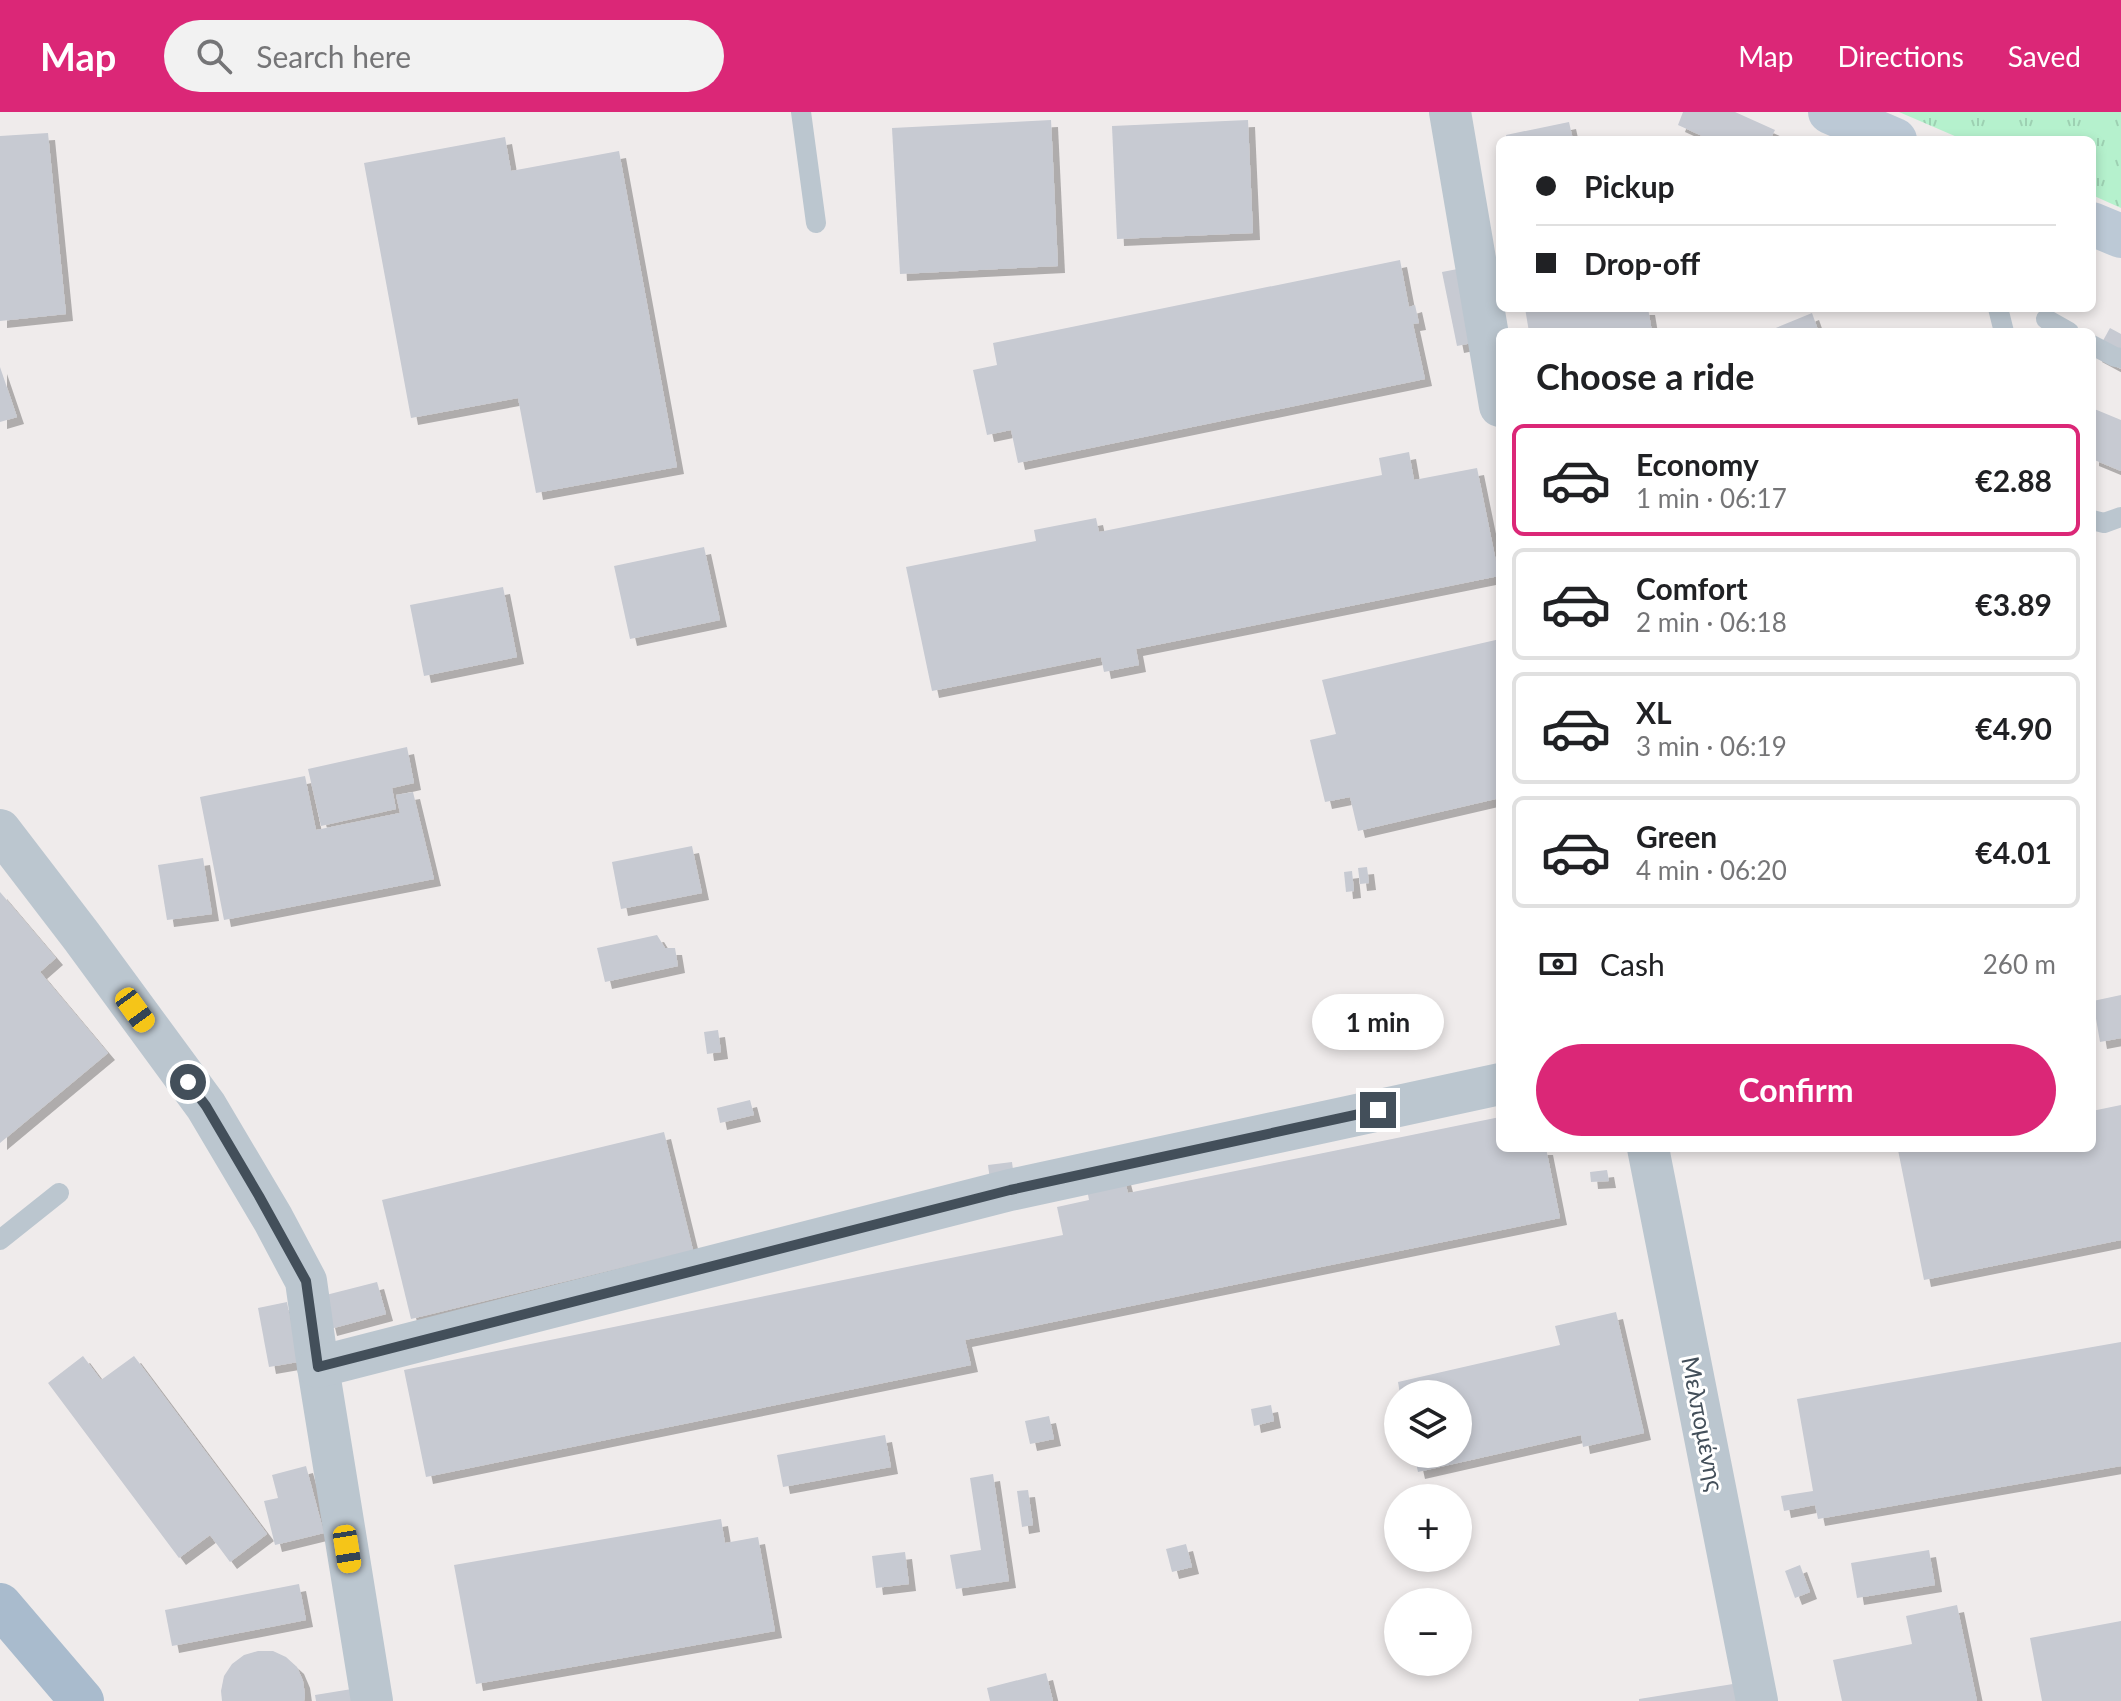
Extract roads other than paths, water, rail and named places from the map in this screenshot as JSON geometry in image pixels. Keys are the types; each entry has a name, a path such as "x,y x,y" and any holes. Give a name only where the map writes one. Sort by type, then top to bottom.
{"main road":[{"path":"1830,112 1886,136"},
{"path":"2096,226 2121,236"},
{"path":"0,1605 82,1701"}],"street":[{"path":"1450,112 1496,382"},
{"path":"0,830 206,1106 306,1281 372,1701"},
{"path":"318,1367 1010,1190 1496,1085"},
{"name":"Μελπομένης","path":"1649,1152 1757,1701"}],"lane":[{"path":"801,112 816,223"},
{"path":"2046,319 2062,328"},
{"path":"2096,347 2121,358"},
{"path":"2096,521 2104,523 2121,517"},
{"path":"0,1240 59,1193"}]}
